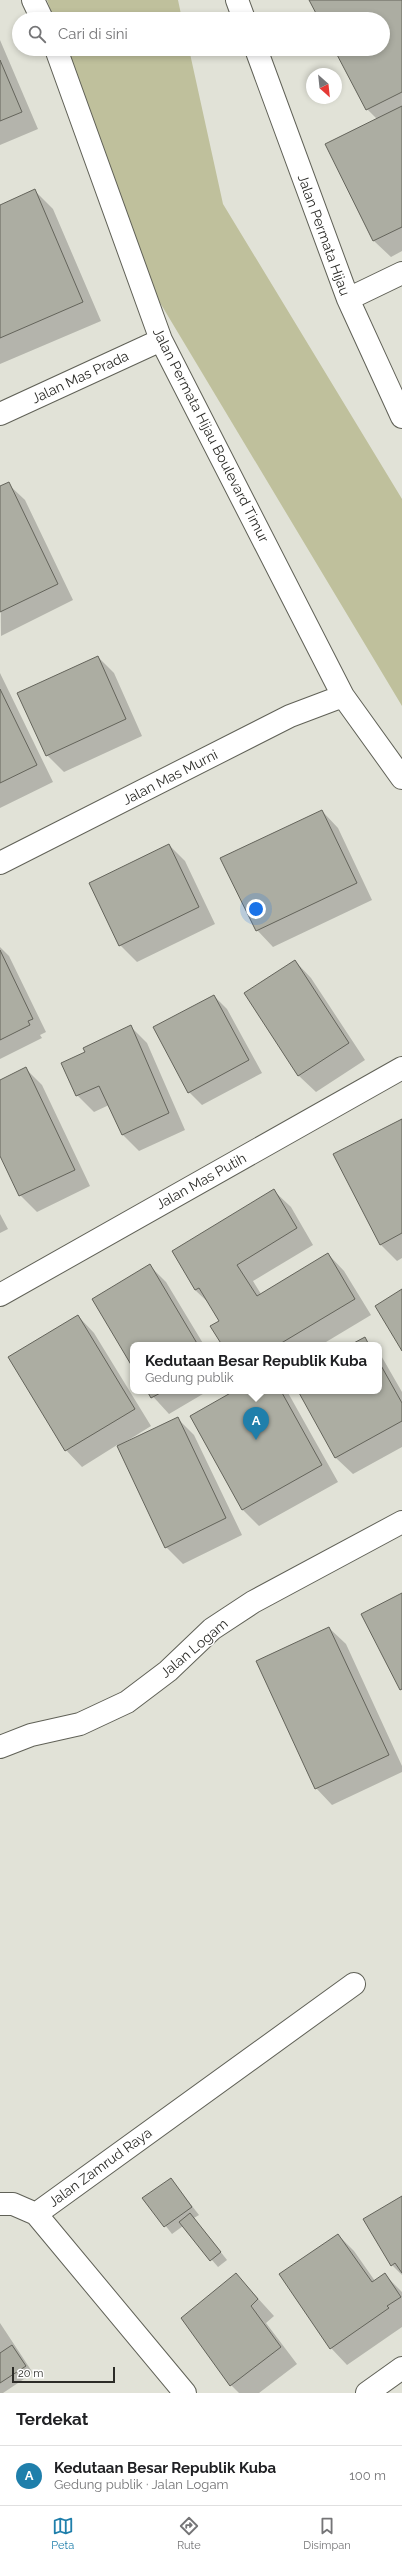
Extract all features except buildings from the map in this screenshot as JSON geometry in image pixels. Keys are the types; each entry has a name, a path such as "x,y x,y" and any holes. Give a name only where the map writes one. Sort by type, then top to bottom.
{"street":[{"path":"33,0 39,12"},
{"path":"237,0 241,12"},
{"name":"Jalan Permata Hijau Boulevard Timur","path":"59,56 161,340 343,696 402,778"},
{"name":"Jalan Permata Hijau","path":"259,56 348,299 402,417"},
{"path":"348,299 402,273"},
{"name":"Jalan Mas Prada","path":"0,414 161,340"},
{"name":"Jalan Mas Murni","path":"0,863 290,716 343,696"},
{"name":"Jalan Mas Putih","path":"0,1295 402,1068"},
{"name":"Jalan Logam","path":"0,1747 31,1735 80,1724 127,1702 168,1671 212,1629 253,1602 402,1522"},
{"name":"Jalan Zamrud Raya","path":"185,2393 36,2214 354,1984"},
{"path":"0,2204 13,2204 36,2214"},
{"path":"367,2393 402,2368"}],"green space":[{"path":"47,0 178,0 181,12 51,12"},
{"path":"68,56 191,56 223,204 402,499 402,706 156,296"}],"place":[{"name":"Kedutaan Besar Republik Kuba","path":"256,1440"}]}
